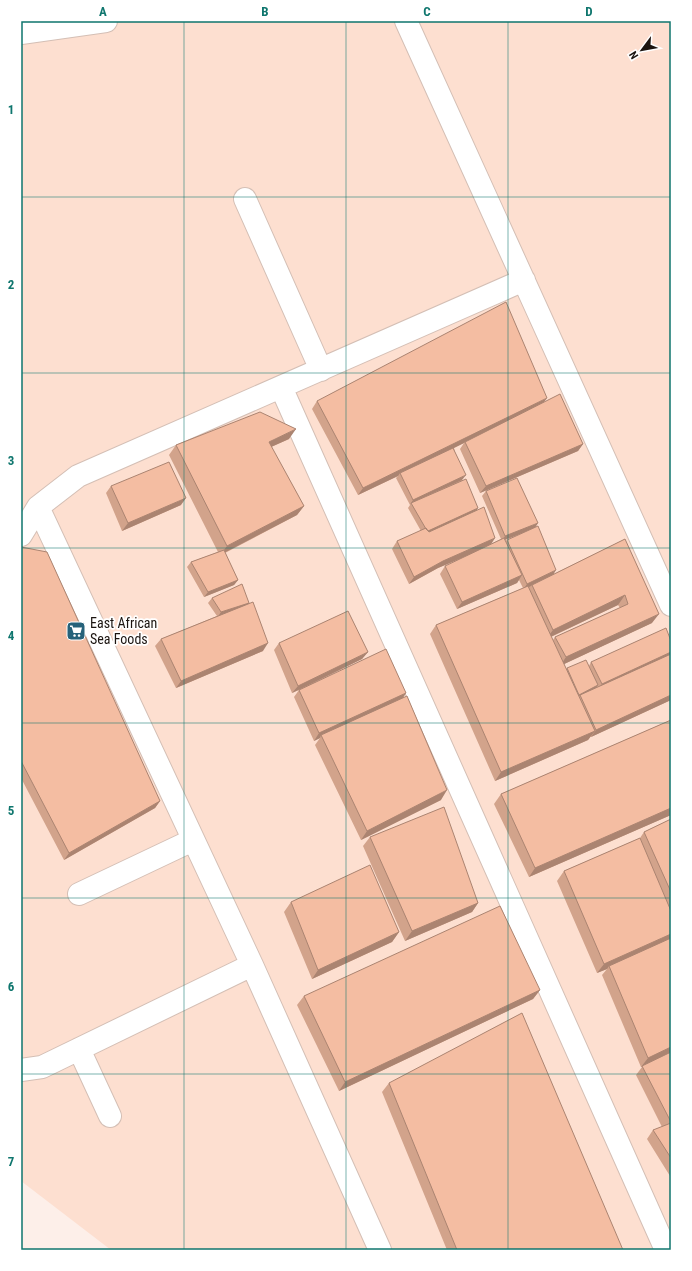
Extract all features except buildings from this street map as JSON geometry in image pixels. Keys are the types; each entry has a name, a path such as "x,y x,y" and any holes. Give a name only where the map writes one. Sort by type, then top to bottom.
{"street":[{"path":"21,33 106,21"},
{"path":"406,21 524,280 664,574 671,605"},
{"path":"246,199 321,370"},
{"path":"380,1250 252,965 193,840 28,520 78,476 524,280"},
{"path":"281,387 666,1250"},
{"path":"79,894 193,840"},
{"path":"21,1070 42,1067 252,965"},
{"path":"78,1049 110,1116"}],"shaded area":[{"path":"21,21 671,21 671,1250 111,1250 21,1181"}],"place":[{"name":"East African Sea Foods","path":"76,631"}]}
